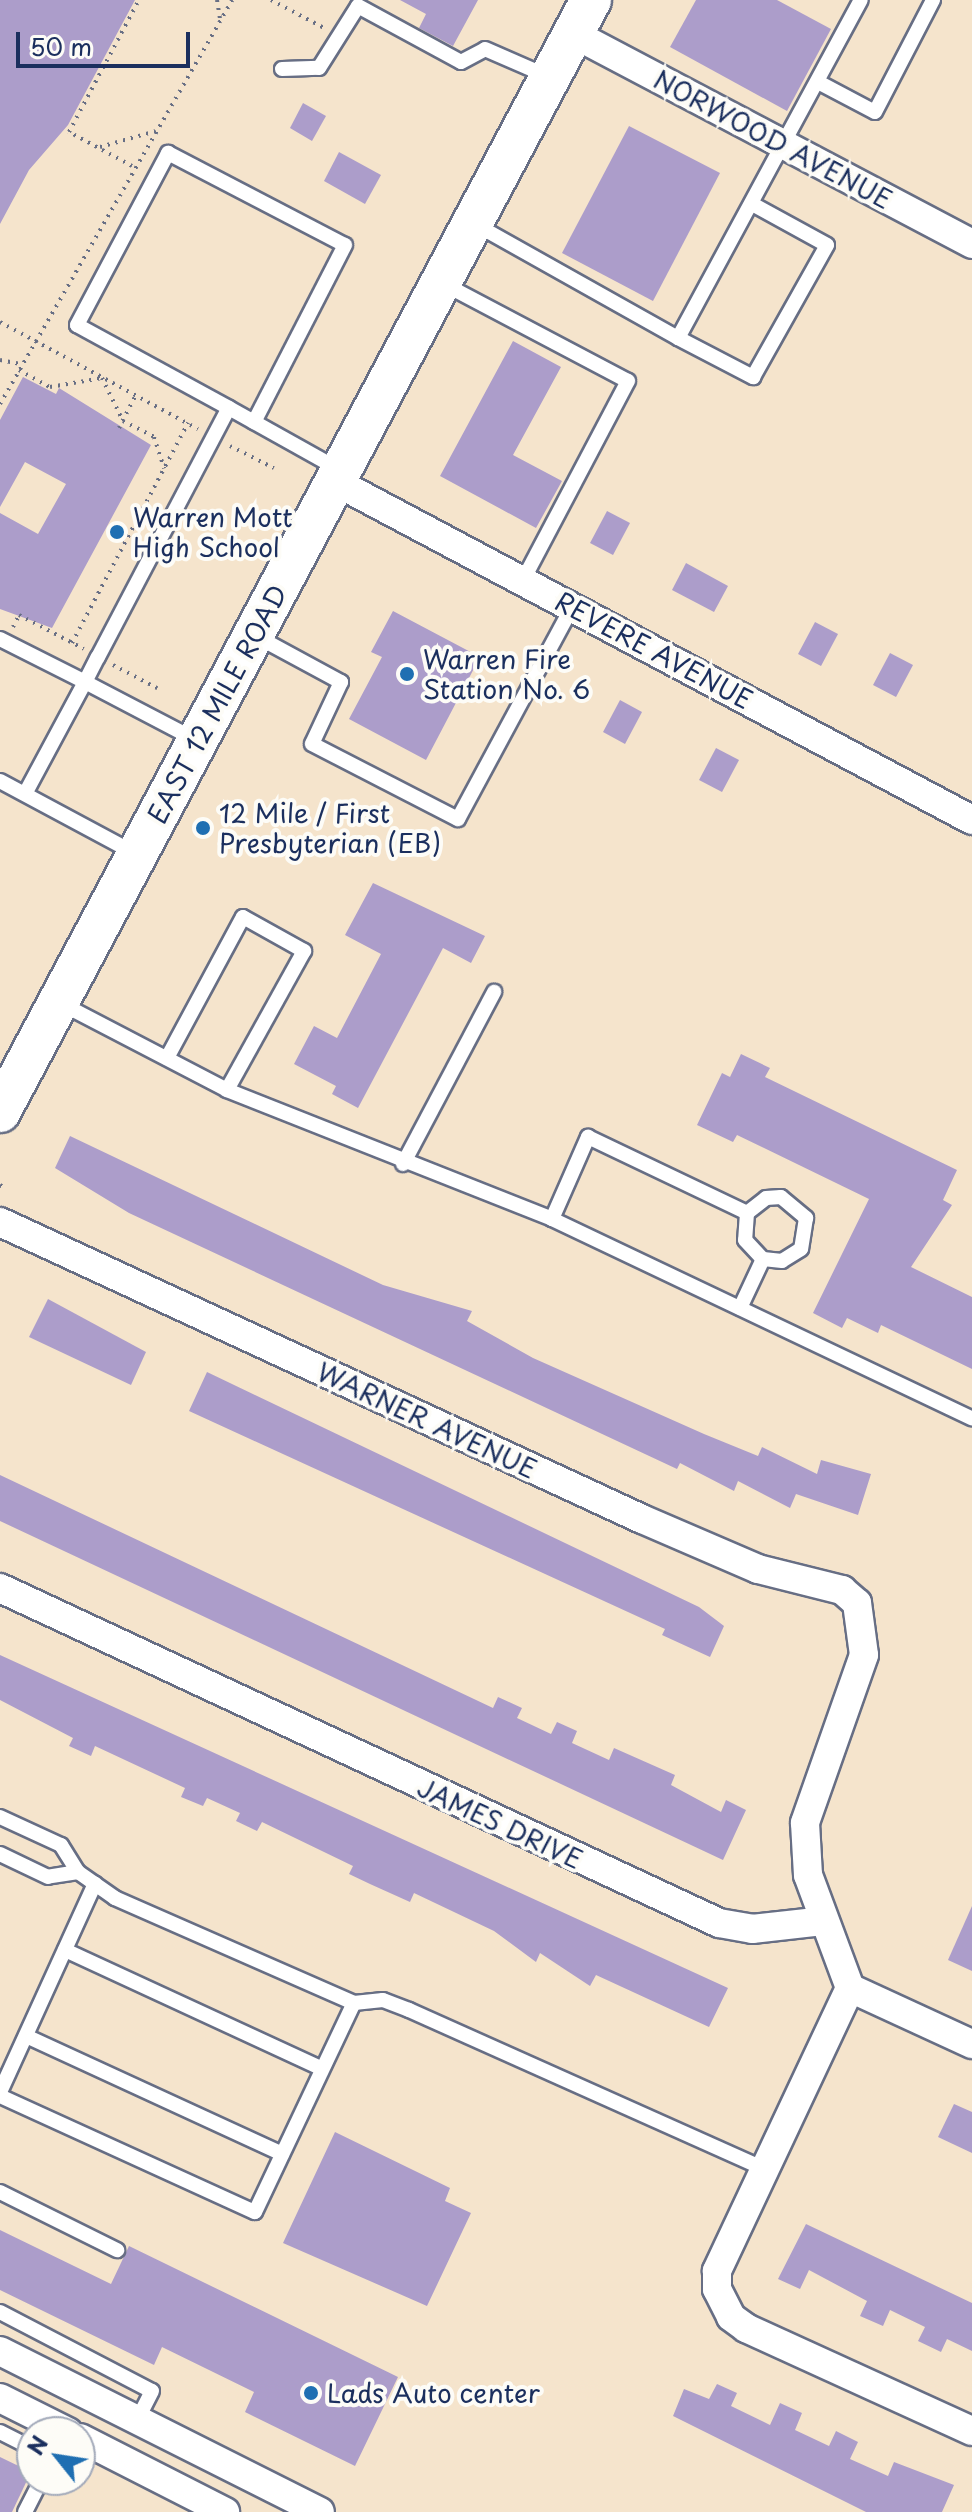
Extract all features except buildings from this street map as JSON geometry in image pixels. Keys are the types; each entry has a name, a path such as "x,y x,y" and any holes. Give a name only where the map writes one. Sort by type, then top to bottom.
{"main road":[{"name":"EAST 12 MILE ROAD","path":"0,1112 583,17"}],"street":[{"name":"NORWOOD AVENUE","path":"583,17 785,145 972,244"},
{"name":"REVERE AVENUE","path":"339,476 572,607 972,820"},
{"name":"WARNER AVENUE","path":"0,1222 642,1519 758,1569 821,1581 857,1603 864,1655 805,1823 808,1875 823,1921"},
{"name":"JAMES DRIVE","path":"0,1588 719,1923 752,1929 823,1921"},
{"path":"823,1921 850,1988 972,2044"},
{"path":"850,1988 717,2271 731,2317 972,2431"},
{"path":"0,2351 320,2512"},
{"path":"0,2398 36,2416"},
{"path":"119,2458 137,2420"},
{"path":"96,2446 225,2512"}],"lane":[{"path":"678,338 861,0"},
{"path":"818,82 875,112 933,0"},
{"path":"282,69 319,68 358,6 461,62 485,49 551,78"},
{"path":"254,422 345,245 168,153 77,325 254,422 339,476"},
{"path":"473,223 753,377 827,245 752,204"},
{"path":"441,283 628,381 523,580"},
{"path":"25,794 229,408"},
{"path":"254,634 341,682 312,744 458,819 572,607"},
{"path":"0,639 196,741"},
{"path":"0,781 137,855"},
{"path":"167,1058 243,917 304,951 227,1090"},
{"path":"403,1164 494,992"},
{"path":"58,1002 227,1090 403,1164 552,1219 972,1418"},
{"path":"552,1219 588,1137 747,1213"},
{"path":"781,1197 806,1218 801,1249 782,1261 763,1259 745,1240 747,1213 781,1197"},
{"path":"740,1308 763,1259"},
{"path":"0,1817 61,1845 78,1872 95,1884 354,2003 383,2000 409,2010 764,2169"},
{"path":"0,1854 48,1877 78,1872"},
{"path":"95,1884 0,2094 255,2212 354,2003"},
{"path":"65,1950 322,2069"},
{"path":"26,2036 282,2154"},
{"path":"0,2192 117,2250"},
{"path":"0,2312 152,2391 137,2420"}],"path":[{"path":"132,166 69,132 139,0"},
{"path":"217,0 220,22"},
{"path":"0,404 132,166 160,129 232,0"},
{"path":"271,0 341,36"},
{"path":"98,148 160,129"},
{"path":"0,322 274,468"},
{"path":"0,360 21,364"},
{"path":"18,370 50,387 102,378"},
{"path":"102,378 123,421 150,431 164,468"},
{"path":"119,428 136,395"},
{"path":"72,643 188,423"},
{"path":"0,628 10,633 19,615 157,688"}],"place":[{"name":"Warren Mott High School","path":"117,532"},
{"name":"Warren Fire Station No. 6","path":"407,674"},
{"name":"12 Mile / First Presbyterian (EB)","path":"203,828"},
{"name":"Lads Auto center","path":"311,2393"}]}
